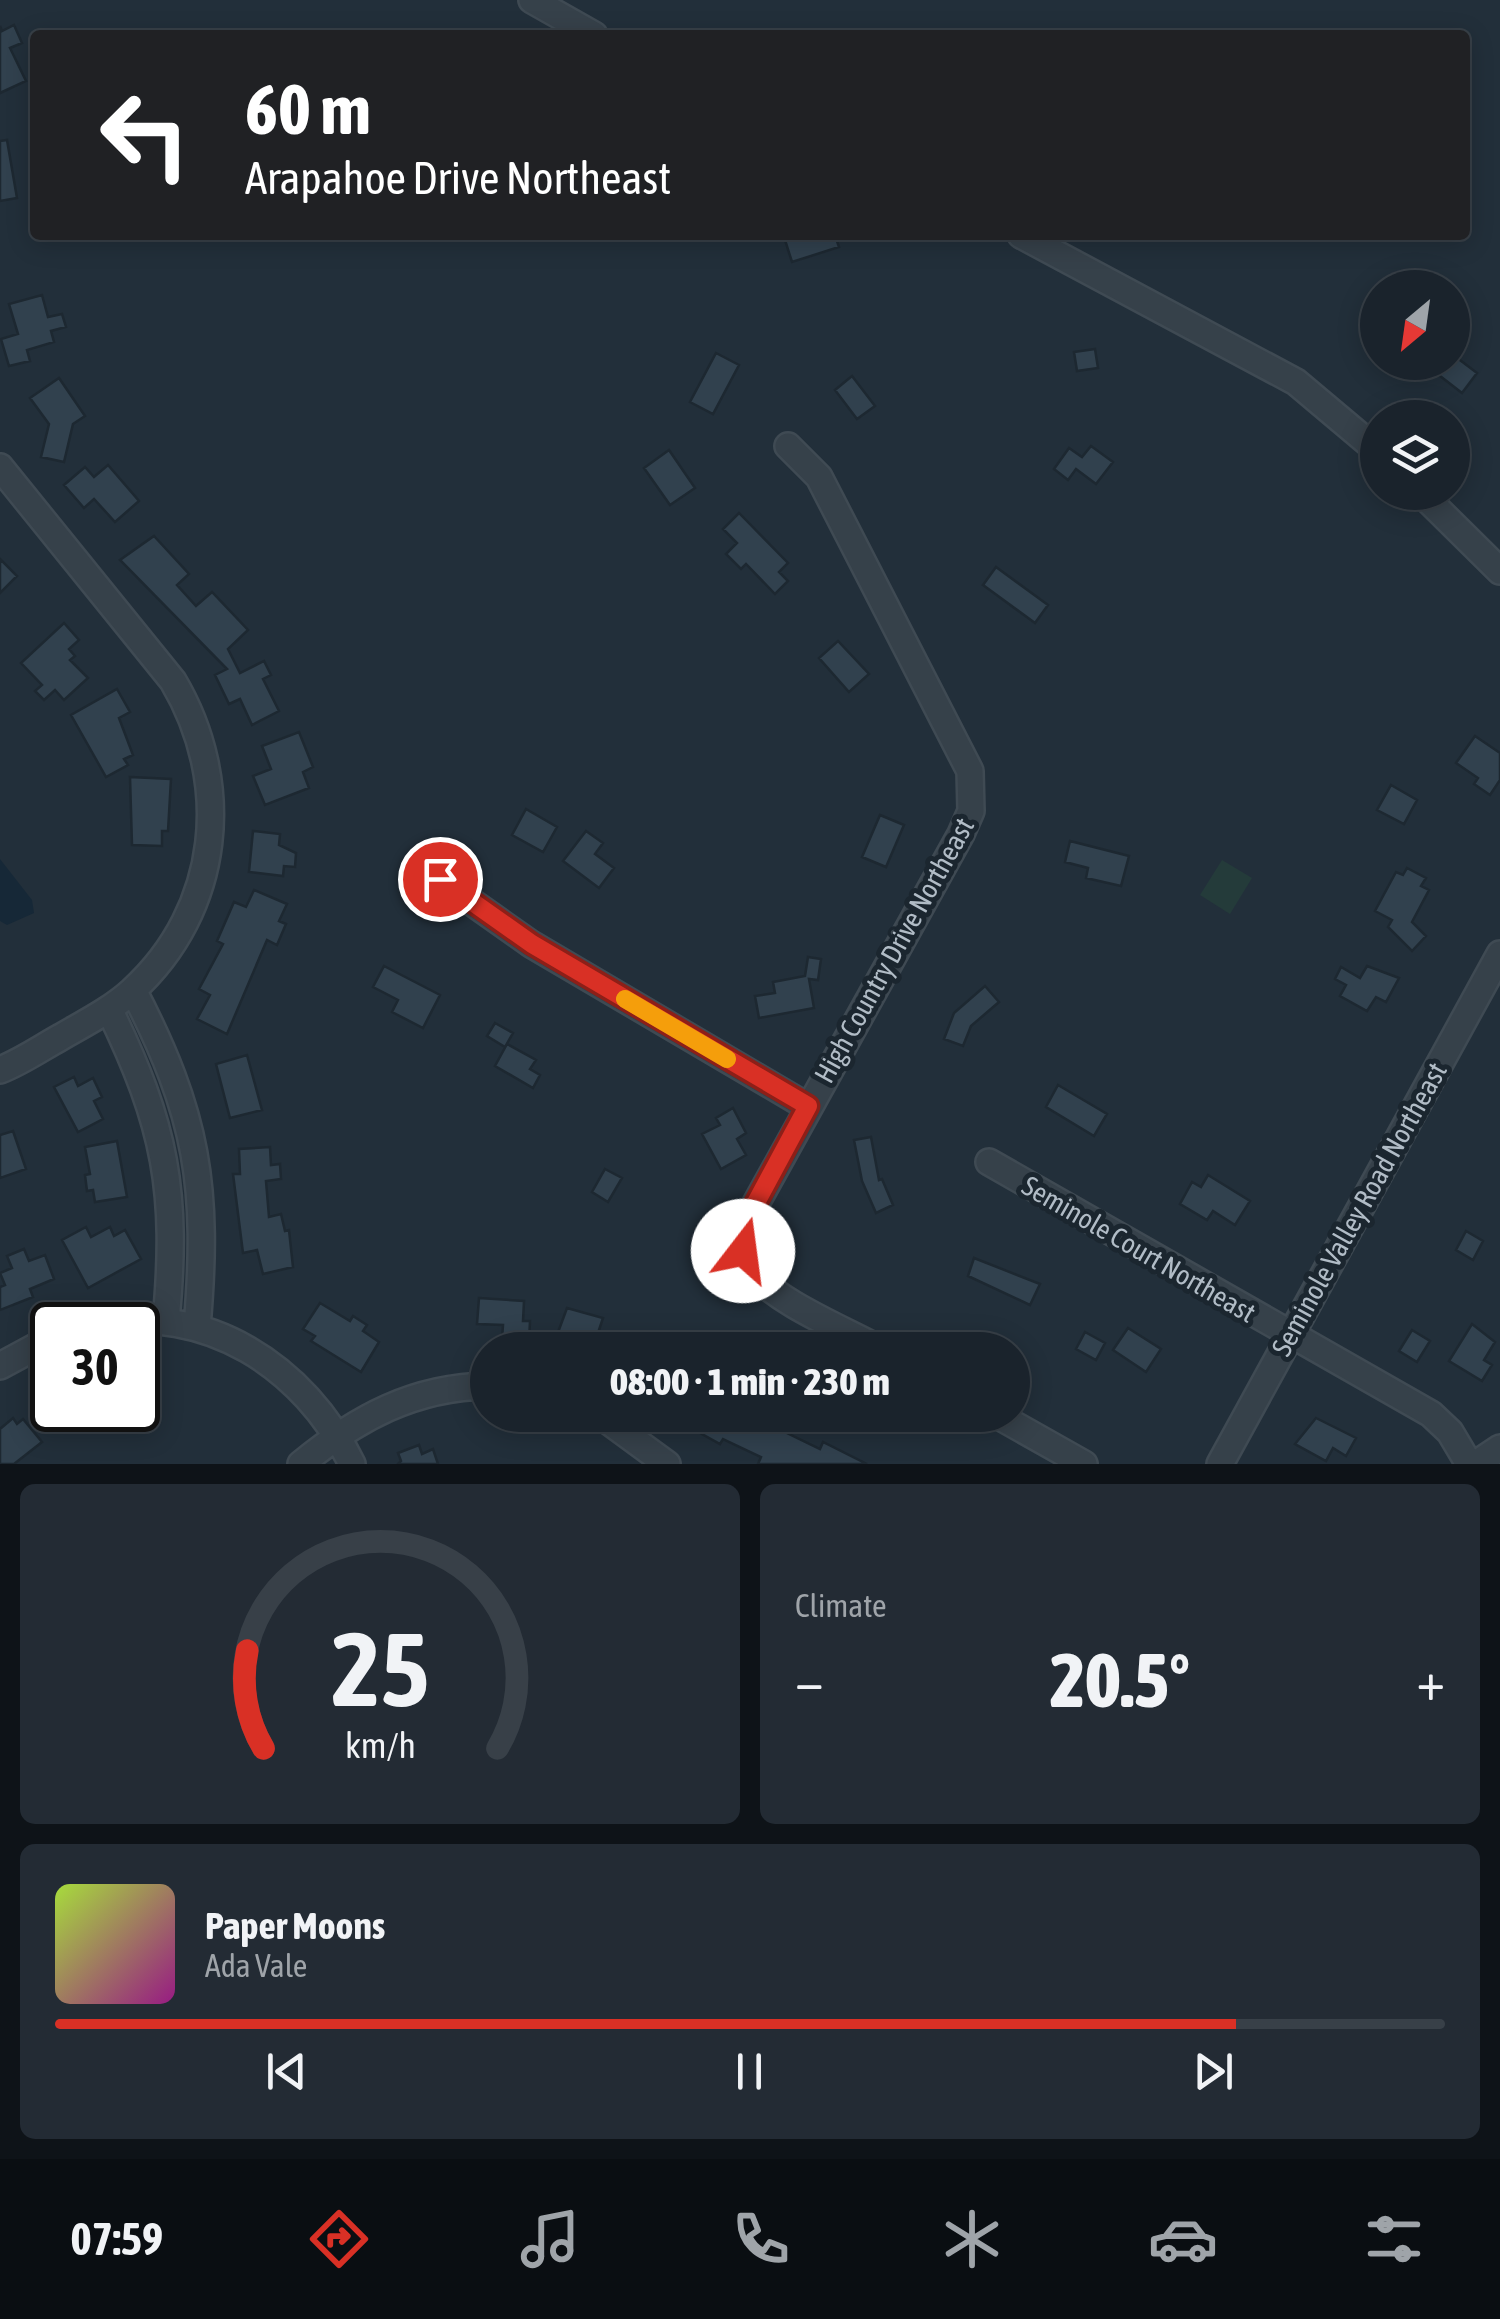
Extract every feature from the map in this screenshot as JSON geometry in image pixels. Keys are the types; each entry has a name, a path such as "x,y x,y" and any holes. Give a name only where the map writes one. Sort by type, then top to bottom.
{"street":[{"path":"532,0 585,30"},
{"path":"1031,240 1296,382 1360,436"},
{"name":"High Country Drive Northeast","path":"788,446 819,477 970,770 973,789 961,834 744,1225 743,1251 752,1271 770,1288 849,1332"},
{"path":"0,466 173,682 195,718 208,763 212,808 201,888 158,964 109,1009 0,1070"},
{"path":"1438,510 1500,570"},
{"path":"440,879 532,944 808,1106"},
{"name":"Seminole Valley Road Northeast","path":"1220,1464 1500,954"},
{"path":"133,990 164,1050 196,1157 203,1211 196,1327"},
{"path":"109,1009 154,1109 167,1164 173,1210 166,1321"},
{"name":"Seminole Court Northeast","path":"989,1162 1431,1414 1450,1432 1472,1464"},
{"path":"160,1321 196,1327 268,1360 306,1392 338,1434 352,1464"},
{"path":"0,1366 30,1350"},
{"path":"300,1464 338,1434 400,1399 470,1386"},
{"path":"623,1432 667,1464"},
{"path":"1027,1432 1084,1464"},
{"path":"1472,1464 1500,1448"}],"green space":[{"path":"1222,860 1252,878 1230,914 1200,895"}],"water":[{"path":"0,859 32,900 34,913 7,925 0,921"}],"building":[{"path":"14,25 22,43 10,48 26,81 0,93 0,26 2,31"},
{"path":"7,140 17,198 0,201 0,141"},
{"path":"785,240 837,240 839,247 792,262"},
{"path":"42,295 48,317 62,314 66,327 51,331 54,342 27,350 30,361 9,366 1,339 18,334 9,304"},
{"path":"1095,349 1098,368 1077,371 1074,352"},
{"path":"716,353 739,365 713,414 690,402"},
{"path":"1470,368 1477,373 1462,393 1445,380 1470,380"},
{"path":"852,376 875,406 857,419 835,390"},
{"path":"59,378 85,416 73,424 64,462 41,457 49,424 30,398"},
{"path":"1091,446 1113,462 1096,484 1076,469 1068,480 1054,469 1069,448 1082,457"},
{"path":"669,450 695,488 670,505 644,468"},
{"path":"108,465 139,501 115,522 94,499 84,508 64,485 85,467 94,477"},
{"path":"739,513 788,563 779,572 788,581 775,594 746,564 741,569 726,554 737,543 723,529"},
{"path":"154,536 189,574 177,585 196,606 212,592 248,630 228,649 240,673 264,661 271,675 263,679 279,711 252,725 240,699 229,704 215,675 227,669 120,560"},
{"path":"0,559 17,576 0,593"},
{"path":"996,567 1048,605 1035,623 983,585"},
{"path":"64,623 79,640 69,649 75,656 70,660 88,678 64,700 55,690 44,700 35,691 42,685 21,663"},
{"path":"838,641 869,674 849,692 819,658"},
{"path":"117,689 130,712 119,718 133,755 124,759 128,765 106,777 71,715"},
{"path":"299,732 313,767 303,772 309,788 265,805 253,776 271,769 262,746"},
{"path":"1475,736 1500,753 1500,780 1490,795 1474,784 1478,778 1456,763"},
{"path":"130,777 171,779 168,831 162,831 162,846 132,845"},
{"path":"1391,785 1417,800 1404,824 1377,810"},
{"path":"526,809 557,827 543,852 512,835"},
{"path":"880,815 904,825 886,867 862,857"},
{"path":"253,831 280,834 279,845 296,853 295,867 284,866 283,876 249,872"},
{"path":"586,831 603,843 595,854 614,868 599,888 563,861"},
{"path":"1070,841 1129,856 1121,886 1086,878 1088,868 1065,862"},
{"path":"1407,868 1426,878 1421,886 1429,890 1412,922 1426,936 1412,951 1388,927 1392,920 1375,911 1396,872 1403,875"},
{"path":"254,890 287,904 279,921 286,924 277,945 267,940 227,1034 197,1019 210,995 199,989 223,944 217,941 234,902 246,907"},
{"path":"808,957 821,959 818,980 809,979 814,1008 759,1018 755,996 775,993 773,982 805,976"},
{"path":"384,966 440,995 423,1028 392,1012 398,1000 373,987"},
{"path":"1367,966 1399,978 1386,1002 1376,997 1367,1011 1340,996 1346,985 1335,979 1341,967 1360,978"},
{"path":"985,986 999,1002 971,1026 963,1046 944,1039 954,1013"},
{"path":"495,1023 513,1033 505,1047 487,1036"},
{"path":"507,1044 536,1060 530,1069 540,1075 533,1088 495,1066"},
{"path":"247,1055 262,1110 230,1118 216,1064"},
{"path":"74,1077 78,1086 93,1078 102,1097 94,1101 103,1119 78,1132 54,1087"},
{"path":"1058,1085 1107,1114 1094,1136 1046,1107"},
{"path":"733,1108 746,1133 737,1139 746,1155 721,1169 702,1134 720,1125 716,1118"},
{"path":"13,1131 26,1169 0,1178 0,1135"},
{"path":"871,1137 879,1180 882,1179 893,1205 876,1213 862,1181 854,1140"},
{"path":"117,1141 127,1197 95,1202 93,1190 87,1191 85,1175 90,1174 85,1147"},
{"path":"270,1147 271,1165 280,1164 281,1179 266,1181 269,1217 281,1214 285,1231 289,1230 293,1267 263,1274 257,1250 243,1253 233,1174 240,1174 239,1149"},
{"path":"605,1169 622,1178 608,1202 592,1192"},
{"path":"1208,1175 1250,1201 1235,1225 1213,1211 1207,1220 1180,1204 1192,1182 1201,1187"},
{"path":"86,1227 91,1237 110,1227 114,1236 125,1230 141,1259 88,1288 62,1240"},
{"path":"1466,1231 1483,1241 1473,1260 1456,1250"},
{"path":"24,1249 29,1261 45,1255 54,1279 30,1289 33,1297 0,1310 0,1287 5,1285 0,1273 12,1268 7,1256"},
{"path":"974,1258 1040,1284 1030,1305 968,1276"},
{"path":"479,1298 524,1301 523,1321 530,1321 529,1332 503,1332 503,1325 477,1324"},
{"path":"320,1303 350,1321 353,1316 367,1325 363,1331 379,1342 361,1372 311,1341 315,1336 303,1329"},
{"path":"567,1308 603,1318 598,1332 558,1332"},
{"path":"1472,1324 1495,1342 1484,1360 1492,1365 1482,1381 1449,1361"},
{"path":"1128,1328 1161,1349 1146,1372 1113,1350"},
{"path":"1412,1330 1430,1341 1417,1362 1399,1351"},
{"path":"1085,1332 1105,1343 1096,1360 1076,1349"},
{"path":"13,1418 17,1424 23,1419 42,1442 14,1464 0,1464 0,1429"},
{"path":"1316,1418 1356,1438 1346,1456 1333,1448 1326,1461 1295,1444"},
{"path":"698,1432 785,1432 820,1449 823,1442 867,1464 758,1464 761,1457 723,1439 720,1444"},
{"path":"419,1445 422,1454 433,1449 438,1464 398,1464 398,1453"}],"slow traffic":[{"path":"625,999 727,1059"}],"route":[{"path":"440,879 532,944 808,1106 744,1225 743,1251"}]}
